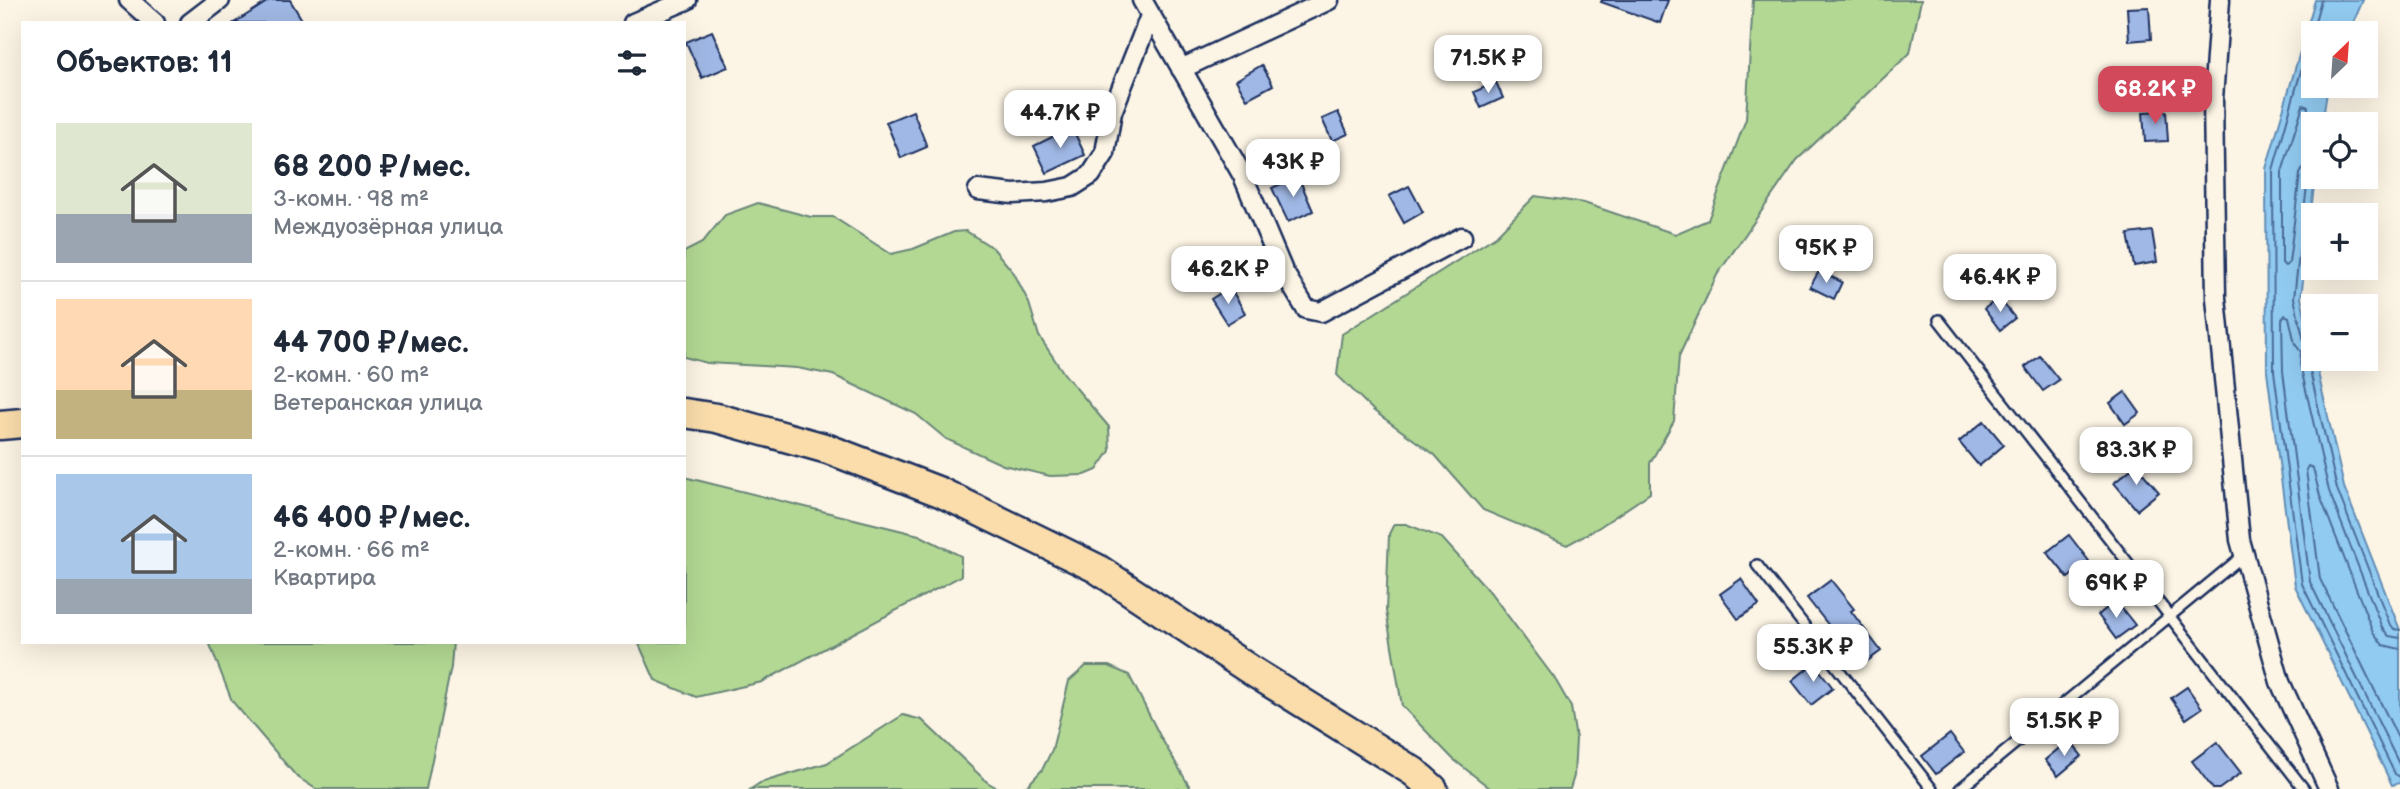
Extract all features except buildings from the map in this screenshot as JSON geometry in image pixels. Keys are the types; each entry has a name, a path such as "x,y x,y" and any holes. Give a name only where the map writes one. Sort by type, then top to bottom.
{"main road":[{"path":"686,413 717,418 841,453 940,492 1096,568 1255,673 1414,772 1433,789"},
{"path":"0,425 21,422"}],"street":[{"path":"129,0 153,21"},
{"path":"193,21 220,0"},
{"path":"638,21 687,0"},
{"path":"1181,69 1329,0"},
{"path":"2220,0 2213,99 2216,298 2240,540 2280,682 2329,789"},
{"path":"1146,8 1243,176 1283,271 1306,309 1321,312 1462,237"},
{"path":"978,190 1013,194 1047,192 1072,187 1091,175 1105,153 1112,112 1146,8"}],"lane":[{"path":"1939,320 2304,789"},
{"path":"1960,789 2244,555"},
{"path":"1758,565 1932,789"}],"green space":[{"path":"1753,0 1921,0 1910,53 1797,160 1717,275 1679,356 1674,421 1650,463 1650,493 1567,545 1483,510 1435,455 1374,411 1337,375 1342,334 1496,236 1535,196 1584,203 1675,234 1708,220 1746,119"},
{"path":"758,203 811,217 833,217 891,254 913,249 954,232 966,231 993,248 1014,273 1029,303 1039,336 1065,375 1109,427 1110,451 1097,470 1085,475 1050,476 1003,465 946,439 916,414 833,375 797,368 707,363 686,358 686,251 702,243 725,215"},
{"path":"686,477 919,535 961,556 961,576 762,682 696,697 655,680 639,644 686,644"},
{"path":"1394,524 1406,524 1442,538 1490,592 1555,679 1571,707 1576,739 1574,776 1570,789 1491,789 1453,759 1402,706 1386,611 1389,534"},
{"path":"210,644 453,644 451,667 426,789 316,789 296,776 232,701"},
{"path":"1086,666 1109,666 1129,675 1191,789 1016,789 1027,786 1042,770 1052,750 1069,681"},
{"path":"903,715 922,720 987,782 999,789 751,789 760,783 827,763"}],"water":[{"path":"2315,0 2363,0 2354,21 2309,21"},
{"path":"2301,48 2301,98 2326,98 2324,112 2301,112 2301,189 2314,189 2312,203 2301,203 2301,371 2318,371 2344,487 2400,630 2400,783 2392,785 2295,586 2267,371 2266,169"}]}
